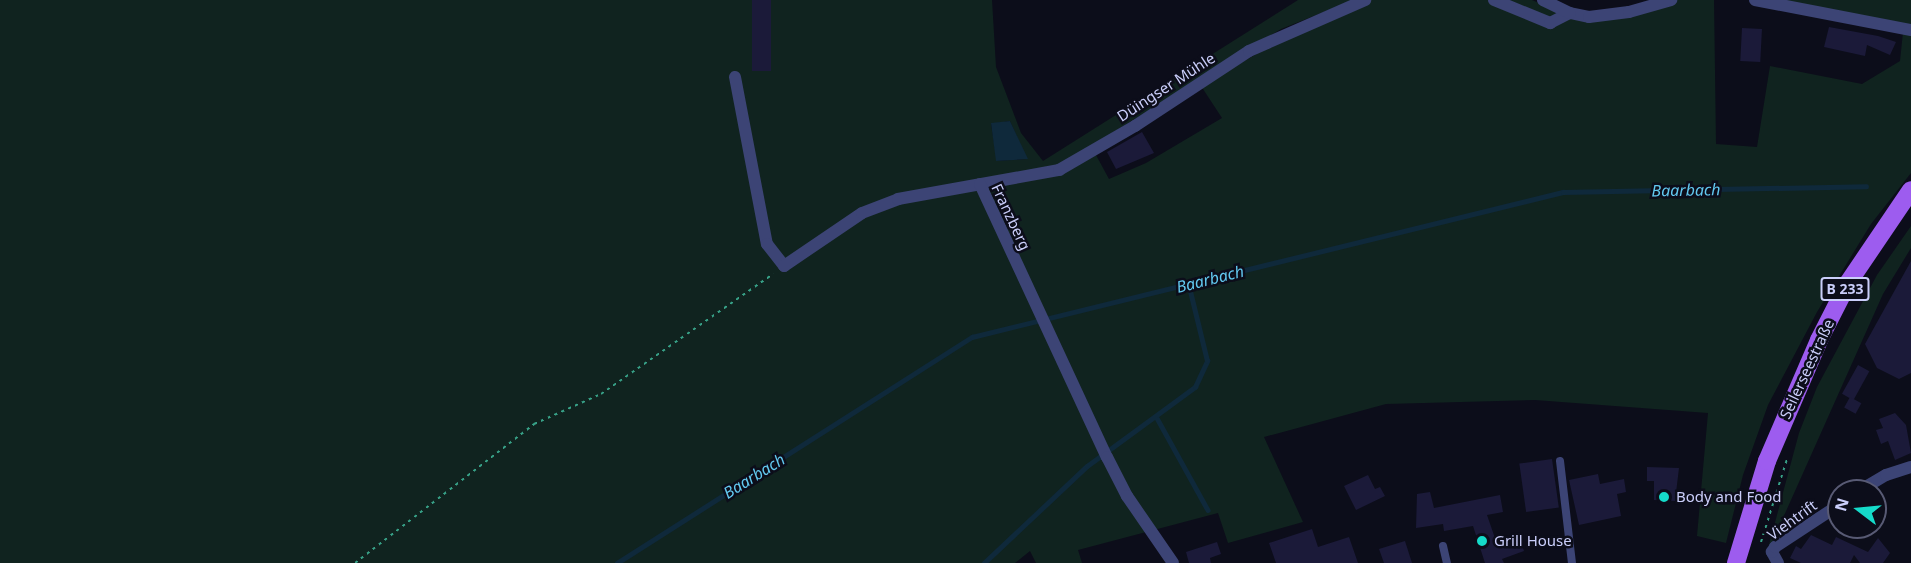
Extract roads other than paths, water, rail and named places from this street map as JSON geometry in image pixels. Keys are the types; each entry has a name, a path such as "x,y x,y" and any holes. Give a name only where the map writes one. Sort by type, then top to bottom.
{"main road":[{"name":"Seilerseestraße","path":"1736,563 1767,461 1810,359 1848,284 1911,190"}],"street":[{"name":"Düingser Mühle","path":"980,184 1059,170 1136,126 1249,51 1365,0"},
{"path":"1494,0 1550,23 1570,13"},
{"path":"1543,0 1570,13 1589,17 1629,12 1671,0"},
{"path":"1755,0 1911,30"},
{"name":"Franzberg","path":"735,77 767,244 784,266 862,213 898,199 980,184 1041,320 1104,451 1127,496 1173,563"},
{"path":"1878,479 1886,474 1911,467"},
{"name":"Viehtrift","path":"1778,563 1772,552 1775,548 1827,512"}],"lane":[{"path":"1560,461 1572,563"},
{"path":"1443,546 1447,563"}],"water":[{"path":"1010,121 1028,159 996,161 991,123"}],"waterway":[{"name":"Baarbach","path":"617,563 972,337 1563,192 1866,186"},
{"path":"984,563 1087,466 1195,387 1207,361 1189,287"},
{"path":"1157,418 1208,510"}],"place":[{"name":"Body and Food","path":"1664,497"},
{"name":"Grill House","path":"1482,541"}]}
